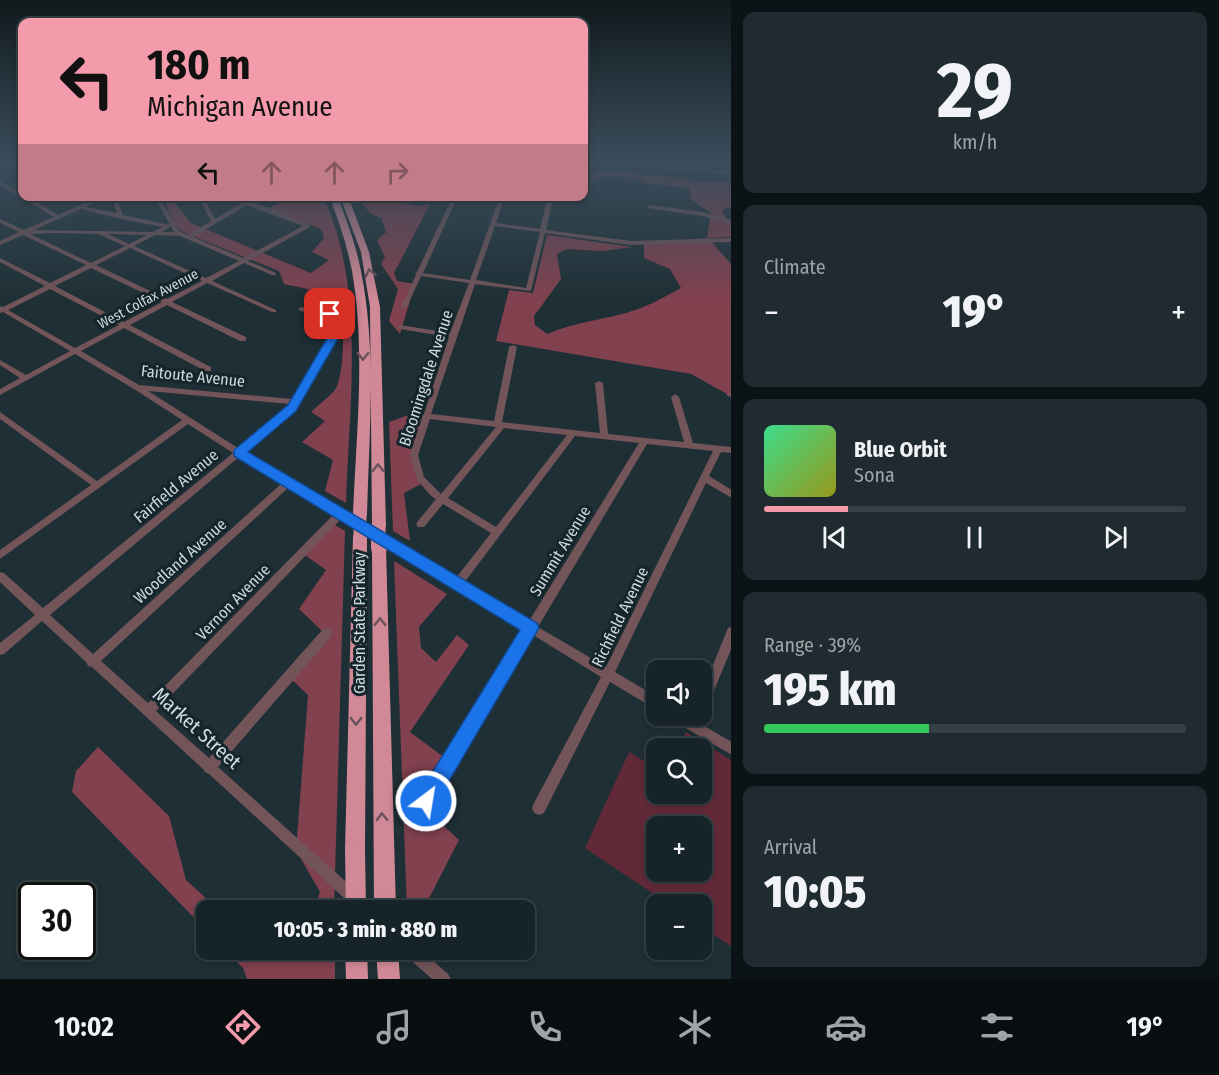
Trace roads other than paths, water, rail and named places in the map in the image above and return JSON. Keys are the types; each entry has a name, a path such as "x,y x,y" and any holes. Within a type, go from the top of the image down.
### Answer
{"highway":[{"name":"Garden State Parkway","path":"338,209 352,248 361,303 356,900"},
{"name":"Garden State Parkway","path":"349,209 365,252 375,307 384,900"},
{"path":"356,960 357,979"},
{"path":"388,960 389,979"}],"street":[{"path":"43,209 58,218"},
{"path":"0,243 77,209"},
{"path":"87,209 169,226 180,234 274,274"},
{"path":"118,209 121,217"},
{"path":"161,209 169,226"},
{"path":"207,209 214,222"},
{"path":"188,237 237,209"},
{"name":"West Colfax Avenue","path":"0,392 308,226 262,209"},
{"path":"404,307 450,209"},
{"name":"Bloomingdale Avenue","path":"497,532 441,500 424,483 414,460 416,443 425,416 498,209"},
{"path":"418,274 529,290 549,209"},
{"path":"664,209 706,214 731,222"},
{"path":"0,221 243,339"},
{"path":"493,224 631,243 731,240"},
{"path":"1,310 169,226"},
{"path":"99,232 274,311"},
{"path":"24,233 180,234"},
{"path":"0,260 208,369"},
{"name":"Fairfield Avenue","path":"0,650 286,414 296,402 335,330 332,315 301,309"},
{"name":"Faitoute Avenue","path":"1,310 137,387 296,402"},
{"path":"400,327 453,336"},
{"path":"421,524 499,424 513,347"},
{"path":"0,362 26,378"},
{"path":"599,383 604,436"},
{"path":"137,387 288,483 646,697"},
{"path":"675,397 689,445"},
{"path":"0,415 97,485"},
{"path":"425,416 731,450"},
{"path":"0,555 188,420"},
{"path":"457,585 573,433"},
{"name":"Summit Avenue","path":"426,801 645,441"},
{"name":"Richfield Avenue","path":"539,808 609,675 718,448"},
{"path":"704,477 731,494"},
{"name":"Woodland Avenue","path":"92,662 288,483"},
{"name":"Vernon Avenue","path":"148,711 340,514"},
{"name":"Market Street","path":"0,576 356,900"},
{"path":"209,768 327,633"},
{"path":"712,681 731,634"},
{"path":"702,726 731,748"},
{"path":"421,960 443,979"}]}
